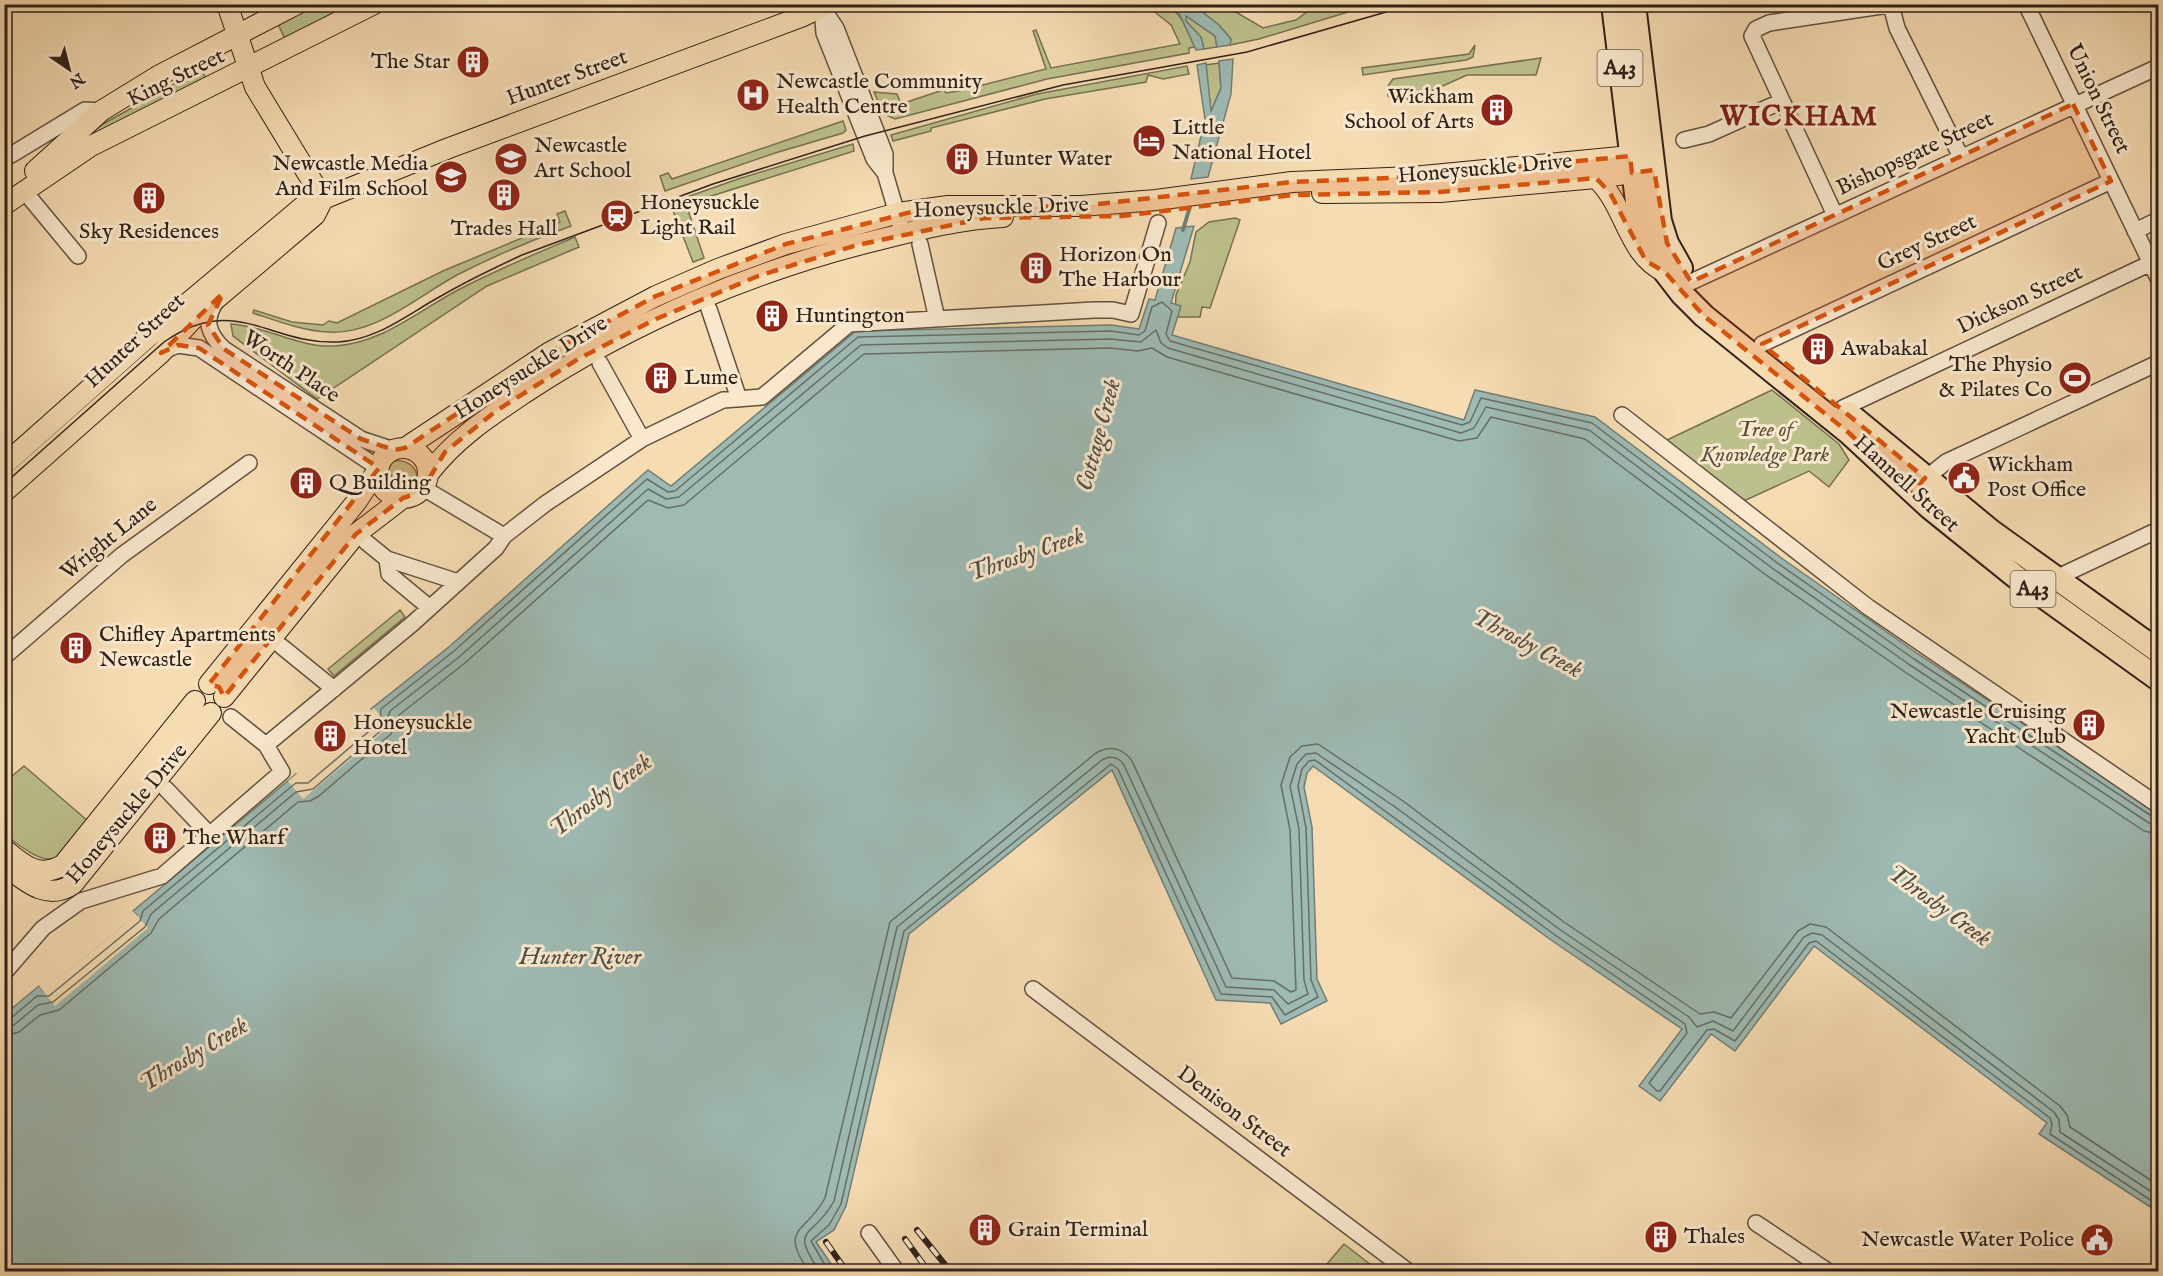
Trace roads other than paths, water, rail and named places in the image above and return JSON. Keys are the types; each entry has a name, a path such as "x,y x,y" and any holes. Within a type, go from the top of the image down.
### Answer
{"highway":[{"name":"A43","path":"1613,4 1642,163"},
{"name":"A43","path":"1634,4 1642,163"},
{"name":"Hannell Street","path":"1642,163 1642,223 1665,272 1704,316 1918,486 2056,578 2158,651"},
{"name":"Hannell Street","path":"1642,163 1664,232 1678,263 1691,282 1709,301 1843,408 1918,486 2016,577 2158,679"}],"main road":[{"path":"227,4 255,87 323,199"},
{"name":"King Street","path":"4,196 101,111 158,76 297,4"},
{"name":"King Street","path":"4,205 91,146 249,69 374,4"},
{"name":"Hunter Street","path":"4,465 290,215 308,203 823,6"},
{"name":"Honeysuckle Drive","path":"399,449 550,352 656,296 786,244 898,213 948,206 1050,208 1293,195 1440,192 1596,178 1642,163"},
{"name":"Honeysuckle Drive","path":"1206,200 1292,182 1642,163"},
{"path":"1596,178 1610,193 1646,261 1665,272"},
{"name":"Hunter Street","path":"4,492 160,353 196,316 315,215 323,199"},
{"name":"Honeysuckle Drive","path":"427,481 453,444 496,411 620,336 758,276 847,248 985,218 1101,217 1177,203"},
{"path":"399,449 422,459 427,481 356,534 224,697 220,707 203,707 198,689 208,684 357,501 377,469 384,455 399,449"},
{"path":"377,469 384,487 404,498"},
{"path":"208,684 219,687 224,697"},
{"name":"Honeysuckle Drive","path":"4,849 30,868 38,871 47,872 63,865 203,707"},
{"name":"Honeysuckle Drive","path":"4,865 39,890 58,891 73,884 203,707"}],"street":[{"name":"Union Street","path":"2026,4 2158,278"},
{"path":"1835,215 1752,36 1756,29 1769,23 1893,5 1897,28 1961,157"},
{"path":"823,6 836,28 885,154 885,173 903,234"},
{"name":"Bishopsgate Street","path":"1691,282 2073,104 2158,67"},
{"path":"1684,140 1709,134 1782,101"},
{"path":"4,153 11,154 85,110 101,111"},
{"name":"Grey Street","path":"1762,344 2111,182"},
{"path":"25,192 78,256"},
{"path":"2135,231 2158,220"},
{"path":"266,745 430,608 496,548 504,536 545,504 642,439 723,400 762,398 849,324 1094,310 1113,310 1131,314 1158,224"},
{"path":"920,244 937,319"},
{"name":"Dickson Street","path":"1843,408 2151,263"},
{"name":"Worth Place","path":"223,293 212,308 208,324 212,336 224,349 361,439 399,449"},
{"path":"709,309 739,399"},
{"name":"Worth Place","path":"160,353 178,345 199,348 377,469"},
{"path":"600,363 642,439"},
{"path":"1918,486 1946,462 2158,363"},
{"path":"1622,415 1868,607 2158,805"},
{"name":"Wright Lane","path":"4,657 77,592 168,520 249,463"},
{"path":"427,481 478,521 504,536"},
{"path":"2056,578 2158,530"},
{"path":"366,542 387,559 458,582"},
{"path":"387,559 389,574 430,608"},
{"path":"281,646 334,689"},
{"path":"4,973 43,928 81,901 162,876 282,772 266,745 231,717"},
{"path":"166,789 210,835"},
{"name":"Denison Street","path":"1033,989 1409,1272"},
{"path":"1756,1223 1829,1272"},
{"path":"869,1233 897,1272"}],"water":[{"path":"1167,5 1193,5 1219,25 1231,39 1230,45 1217,47 1215,36 1186,16 1186,21 1201,37 1204,49 1196,50 1180,15"},
{"path":"1233,59 1231,94 1208,177 1191,179 1205,119 1197,65 1206,63 1211,111 1221,88 1219,61"},
{"name":"Hunter River","path":"1194,226 1171,303 1181,306 1172,335 1464,420 1475,390 1595,417 1780,557 1918,654 2158,813 2158,1212 2039,1134 2047,1123 1814,946 1735,1051 1711,1034 1660,1101 1639,1086 1682,1029 1551,940 1313,766 1307,773 1304,787 1312,827 1317,979 1327,1001 1281,1024 1270,1003 1216,1000 1112,770 909,934 846,1206 834,1230 816,1242 836,1271 5,1271 4,1015 39,986 44,992 137,915 133,911 296,774 303,779 376,716 371,709 450,646 648,470 671,486 856,331 1111,325 1139,329 1149,299 1155,300 1176,228"}],"waterway":[{"path":"1183,230 1191,203"}],"tram line":[{"path":"4,484 164,342 189,328 211,321 232,321 252,324 314,341 352,340 392,325 461,285 522,255 713,184 865,136 1063,85 1247,52 1414,4"}],"railway":[{"path":"917,1230 951,1272"},
{"path":"905,1239 929,1272"},
{"path":"826,1242 847,1272"}],"place":[{"name":"The Star","path":"473,62"},
{"name":"Newcastle Community Health Centre","path":"753,95"},
{"name":"Wickham School of Arts","path":"1497,110"},
{"name":"Little National Hotel","path":"1149,141"},
{"name":"Newcastle Art School","path":"511,159"},
{"name":"Hunter Water","path":"962,159"},
{"name":"Newcastle Media And Film School","path":"451,177"},
{"name":"Trades Hall","path":"504,195"},
{"name":"Sky Residences","path":"149,198"},
{"name":"Honeysuckle Light Rail","path":"617,216"},
{"name":"Horizon On The Harbour","path":"1036,268"},
{"name":"Huntington","path":"772,316"},
{"name":"Awabakal","path":"1818,349"},
{"name":"Lume","path":"661,378"},
{"name":"The Physio & Pilates Co","path":"2075,378"},
{"name":"Wickham Post Office","path":"1964,478"},
{"name":"Q Building","path":"306,483"},
{"name":"Chifley Apartments Newcastle","path":"76,648"},
{"name":"Newcastle Cruising Yacht Club","path":"2089,725"},
{"name":"Honeysuckle Hotel","path":"330,736"},
{"name":"The Wharf","path":"160,838"},
{"name":"Grain Terminal","path":"985,1230"},
{"name":"Thales","path":"1661,1237"},
{"name":"Newcastle Water Police","path":"2097,1240"}],"district":[{"name":"WICKHAM","path":"1799,117"}],"park label":[{"name":"Tree of Knowledge Park","path":"1765,443"}],"water label":[{"name":"Cottage Creek","path":"1099,435"},
{"name":"Throsby Creek","path":"1026,555"},
{"name":"Throsby Creek","path":"1527,644"},
{"name":"Throsby Creek","path":"601,796"},
{"name":"Throsby Creek","path":"1939,906"},
{"name":"Throsby Creek","path":"194,1055"}]}
